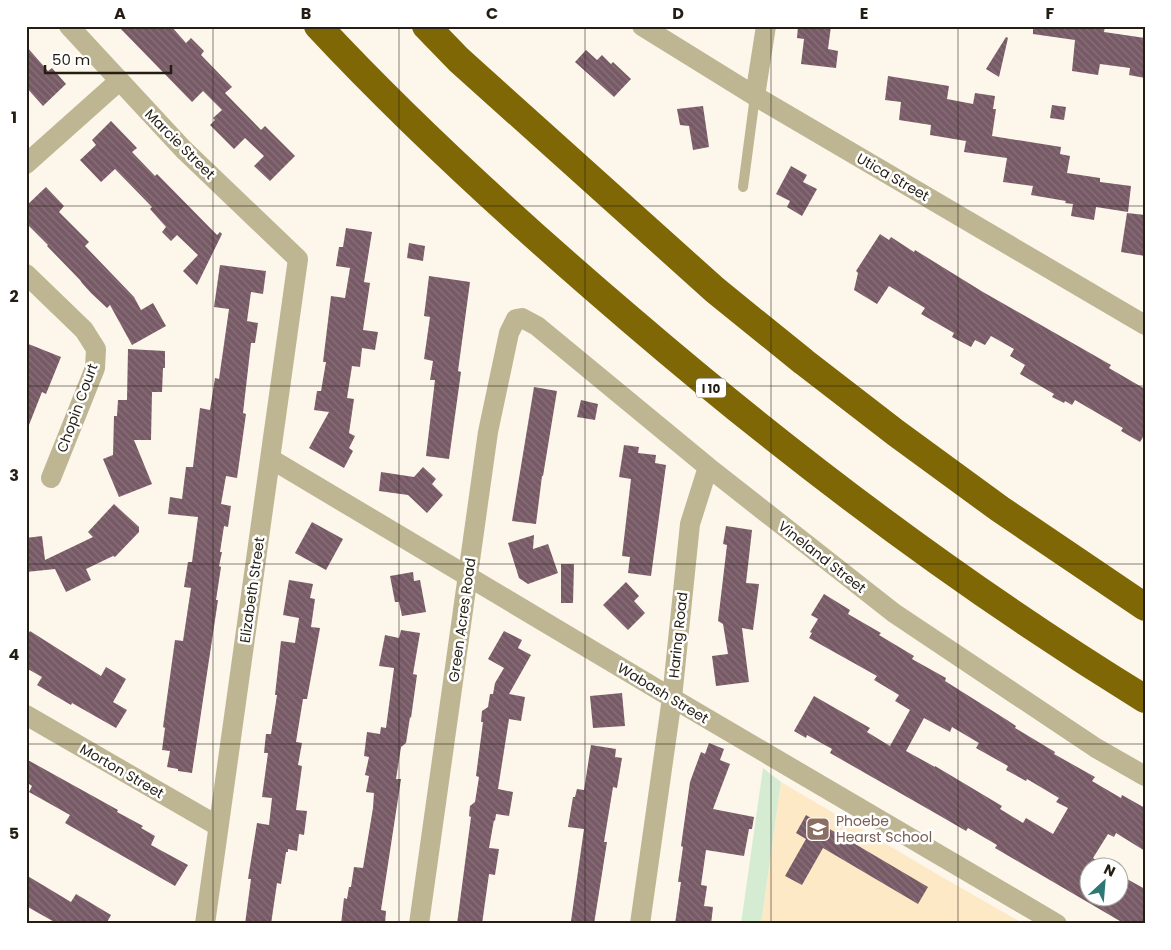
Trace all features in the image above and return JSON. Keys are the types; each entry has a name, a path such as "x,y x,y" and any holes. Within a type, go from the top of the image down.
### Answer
{"highway":[{"name":"I 10","path":"318,26 372,84 530,234 686,367 850,498 924,552 1005,608 1145,699"},
{"path":"426,26 459,60 715,290 789,350 896,433 1000,509 1145,608"}],"street":[{"name":"Marcie Street","path":"69,26 183,149 296,257"},
{"name":"Utica Street","path":"642,26 755,96 1145,325"},
{"path":"755,96 766,26"},
{"path":"26,164 119,81"},
{"name":"Elizabeth Street","path":"204,924 271,459 298,259 296,257"},
{"name":"Chopin Court","path":"26,274 84,330 96,349 95,368 51,478"},
{"name":"Vineland Street","path":"516,319 522,318 537,326 708,467 894,613 1096,748 1145,776"},
{"name":"Green Acres Road","path":"419,924 488,432 509,333 516,319"},
{"name":"Wabash Street","path":"271,459 468,578 1057,924"},
{"name":"Haring Road","path":"640,924 672,698 690,524 708,467"},
{"name":"Morton Street","path":"26,716 218,826"}],"lane":[{"path":"743,186 755,96"}],"shaded area":[{"name":"Phoebe Hearst School","path":"781,782 942,877 1024,924 761,924"}],"green space":[{"path":"763,768 781,782 761,924 741,924"}],"building":[{"path":"118,26 171,26 186,43 191,38 204,51 201,55 232,87 225,93 261,130 265,126 295,156 270,181 254,166 264,156 245,138 234,149 210,125 215,120 213,118 222,110 203,91 192,102"},
{"path":"798,26 831,26 828,49 838,51 836,68 801,64 804,39 797,38"},
{"path":"1033,26 1105,26 1104,32 1145,38 1145,78 1129,75 1130,68 1100,64 1098,75 1072,71 1075,40 1033,34"},
{"path":"1006,37 1008,38 999,77 986,69"},
{"path":"26,46 48,71 52,68 66,84 43,106 26,87"},
{"path":"586,50 597,60 602,55 611,64 613,62 631,79 614,97 575,62"},
{"path":"888,76 949,86 947,99 973,104 975,93 995,96 993,109 996,109 992,136 1061,147 1060,154 1070,156 1067,173 1100,178 1100,182 1131,186 1128,212 1096,207 1094,220 1071,216 1073,204 1031,195 1033,186 1003,182 1007,158 964,152 966,141 930,135 931,125 899,120 901,102 885,100"},
{"path":"1052,105 1066,107 1064,120 1050,118"},
{"path":"703,106 709,147 693,150 689,126 680,125 677,109"},
{"path":"111,121 137,148 132,152 155,176 157,174 217,235 220,232 222,234 197,285 183,271 198,255 177,235 171,241 162,232 166,227 150,209 152,207 115,169 101,182 80,160 96,145 92,140"},
{"path":"791,166 807,175 803,182 817,189 802,216 787,207 790,201 776,194"},
{"path":"46,187 64,206 59,212 89,242 85,246 134,297 141,310 153,303 166,326 132,345 110,305 107,308 91,293 26,223 26,206"},
{"path":"1127,213 1145,215 1145,256 1121,252"},
{"path":"346,228 372,232 364,282 370,283 363,330 378,332 375,350 362,348 360,367 352,366 347,398 354,399 349,433 355,436 349,448 353,451 344,468 309,448 329,412 314,410 317,391 321,391 326,362 323,362 331,296 345,298 350,268 336,266 339,247 343,247"},
{"path":"880,234 889,240 891,237 914,252 915,250 983,292 1111,365 1109,368 1145,389 1145,434 1140,442 1121,431 1123,428 1075,400 1072,405 1052,397 1054,394 1020,374 1025,365 1010,356 1014,349 991,336 985,345 975,340 971,347 952,337 954,333 921,314 925,308 889,286 877,304 854,290 858,273 856,271"},
{"path":"409,243 425,246 423,261 407,258"},
{"path":"220,265 266,271 263,294 251,292 247,321 258,323 255,343 251,343 243,413 246,414 237,478 226,476 221,504 231,506 228,527 224,526 220,552 222,552 219,566 221,567 216,600 218,600 192,773 167,767 170,751 162,750 165,728 163,727 175,640 183,641 191,588 184,587 188,562 192,562 198,517 168,514 170,497 182,499 186,467 193,467 200,408 210,410 215,378 219,379 229,309 214,307"},
{"path":"429,276 470,282 458,371 461,372 449,459 426,456 435,380 430,380 433,361 424,359 430,317 424,316"},
{"path":"26,343 61,357 46,394 42,392 27,430"},
{"path":"128,349 165,351 165,368 163,368 162,392 152,392 151,440 134,440 152,484 119,497 103,459 113,455 114,416 117,416 118,400 127,400"},
{"path":"534,387 557,391 542,476 536,524 512,521"},
{"path":"581,400 598,404 595,420 577,417"},
{"path":"624,445 639,447 638,453 656,455 655,463 666,465 651,576 628,573 630,557 622,556 631,479 619,477"},
{"path":"423,467 436,479 432,484 443,495 427,513 408,495 379,491 381,472 414,477"},
{"path":"114,504 139,527 139,532 115,557 113,556 86,569 91,580 66,592 55,569 26,572 26,538 42,536 45,560 93,537 88,532"},
{"path":"312,522 343,539 326,570 295,553"},
{"path":"726,526 752,530 746,583 759,584 753,630 742,628 749,682 716,686 712,656 728,654 723,624 718,621 727,545 723,544"},
{"path":"534,535 533,549 548,544 558,573 528,584 519,578 508,543"},
{"path":"561,564 574,564 573,603 561,603"},
{"path":"413,572 414,581 420,580 426,612 402,616 399,602 395,602 390,576"},
{"path":"289,580 313,584 310,598 315,599 311,627 320,628 307,699 303,699 296,742 302,743 298,765 302,766 296,810 307,811 304,835 299,834 297,851 288,849 288,852 286,852 281,884 277,883 271,924 245,924 251,879 248,879 257,823 269,825 272,798 262,797 268,753 264,753 266,734 271,734 277,695 275,695 281,641 295,643 299,618 283,615"},
{"path":"626,582 639,596 634,601 645,613 628,630 603,605"},
{"path":"824,594 850,610 848,614 881,633 879,635 914,656 912,659 946,678 945,681 1016,726 1015,728 1055,752 1054,754 1095,777 1092,781 1121,798 1122,795 1145,808 1145,851 1116,833 1114,837 1108,834 1093,858 1078,858 1078,897 995,848 997,845 968,828 966,831 830,753 832,749 807,735 806,738 794,731 814,696 870,728 867,732 890,746 910,710 895,701 899,695 874,680 877,676 809,638 812,633 810,632 818,619 811,615","holes":["924,718 950,732 952,727 979,743 976,748 1008,766 1006,770 1026,781 1027,779 1059,798 1056,802 1068,808 1053,834 1026,818 1023,823 1000,809 1002,806 906,751"]},
{"path":"401,630 420,633 413,674 417,675 411,718 406,743 401,747 396,779 401,779 381,910 386,911 385,924 341,924 344,898 347,899 349,887 351,887 354,867 363,868 373,808 374,793 366,792 369,776 365,775 369,757 364,756 367,732 380,734 381,727 386,728 394,668 379,666 385,635 399,638"},
{"path":"30,631 101,676 106,667 126,679 113,702 127,710 116,728 37,685 42,677 26,668 26,638"},
{"path":"504,631 522,640 518,648 531,655 509,694 525,697 521,721 509,719 498,789 513,792 509,816 496,814 494,820 489,848 499,849 495,875 489,874 482,924 457,924 471,817 469,816 470,806 475,802 479,777 476,776 483,722 481,722 482,711 488,707 490,694 493,694 495,683 504,668 488,659"},
{"path":"622,693 625,726 593,728 590,696"},
{"path":"709,743 724,749 720,760 730,764 713,809 754,817 752,829 749,829 744,856 706,850 701,885 707,886 704,906 713,907 711,924 675,924 681,882 678,882 683,847 681,846 690,782 701,752 705,754"},
{"path":"591,745 616,749 615,757 622,758 617,788 613,787 604,842 607,842 594,924 587,924 571,921 584,829 568,827 573,797 575,797 577,789 584,790"},
{"path":"26,759 118,810 117,812 143,826 141,828 155,836 151,845 188,865 175,886 65,823 70,815 29,792 32,786 26,782"},
{"path":"806,815 928,887 918,904 823,848 802,885 785,876 806,839 796,833"},
{"path":"26,875 71,902 76,894 111,915 106,924 58,924 26,906"},
{"path":"1128,880 1145,889 1145,924 1125,924 1098,908 1128,908"}],"place":[{"name":"Phoebe Hearst School","path":"818,829"}]}
